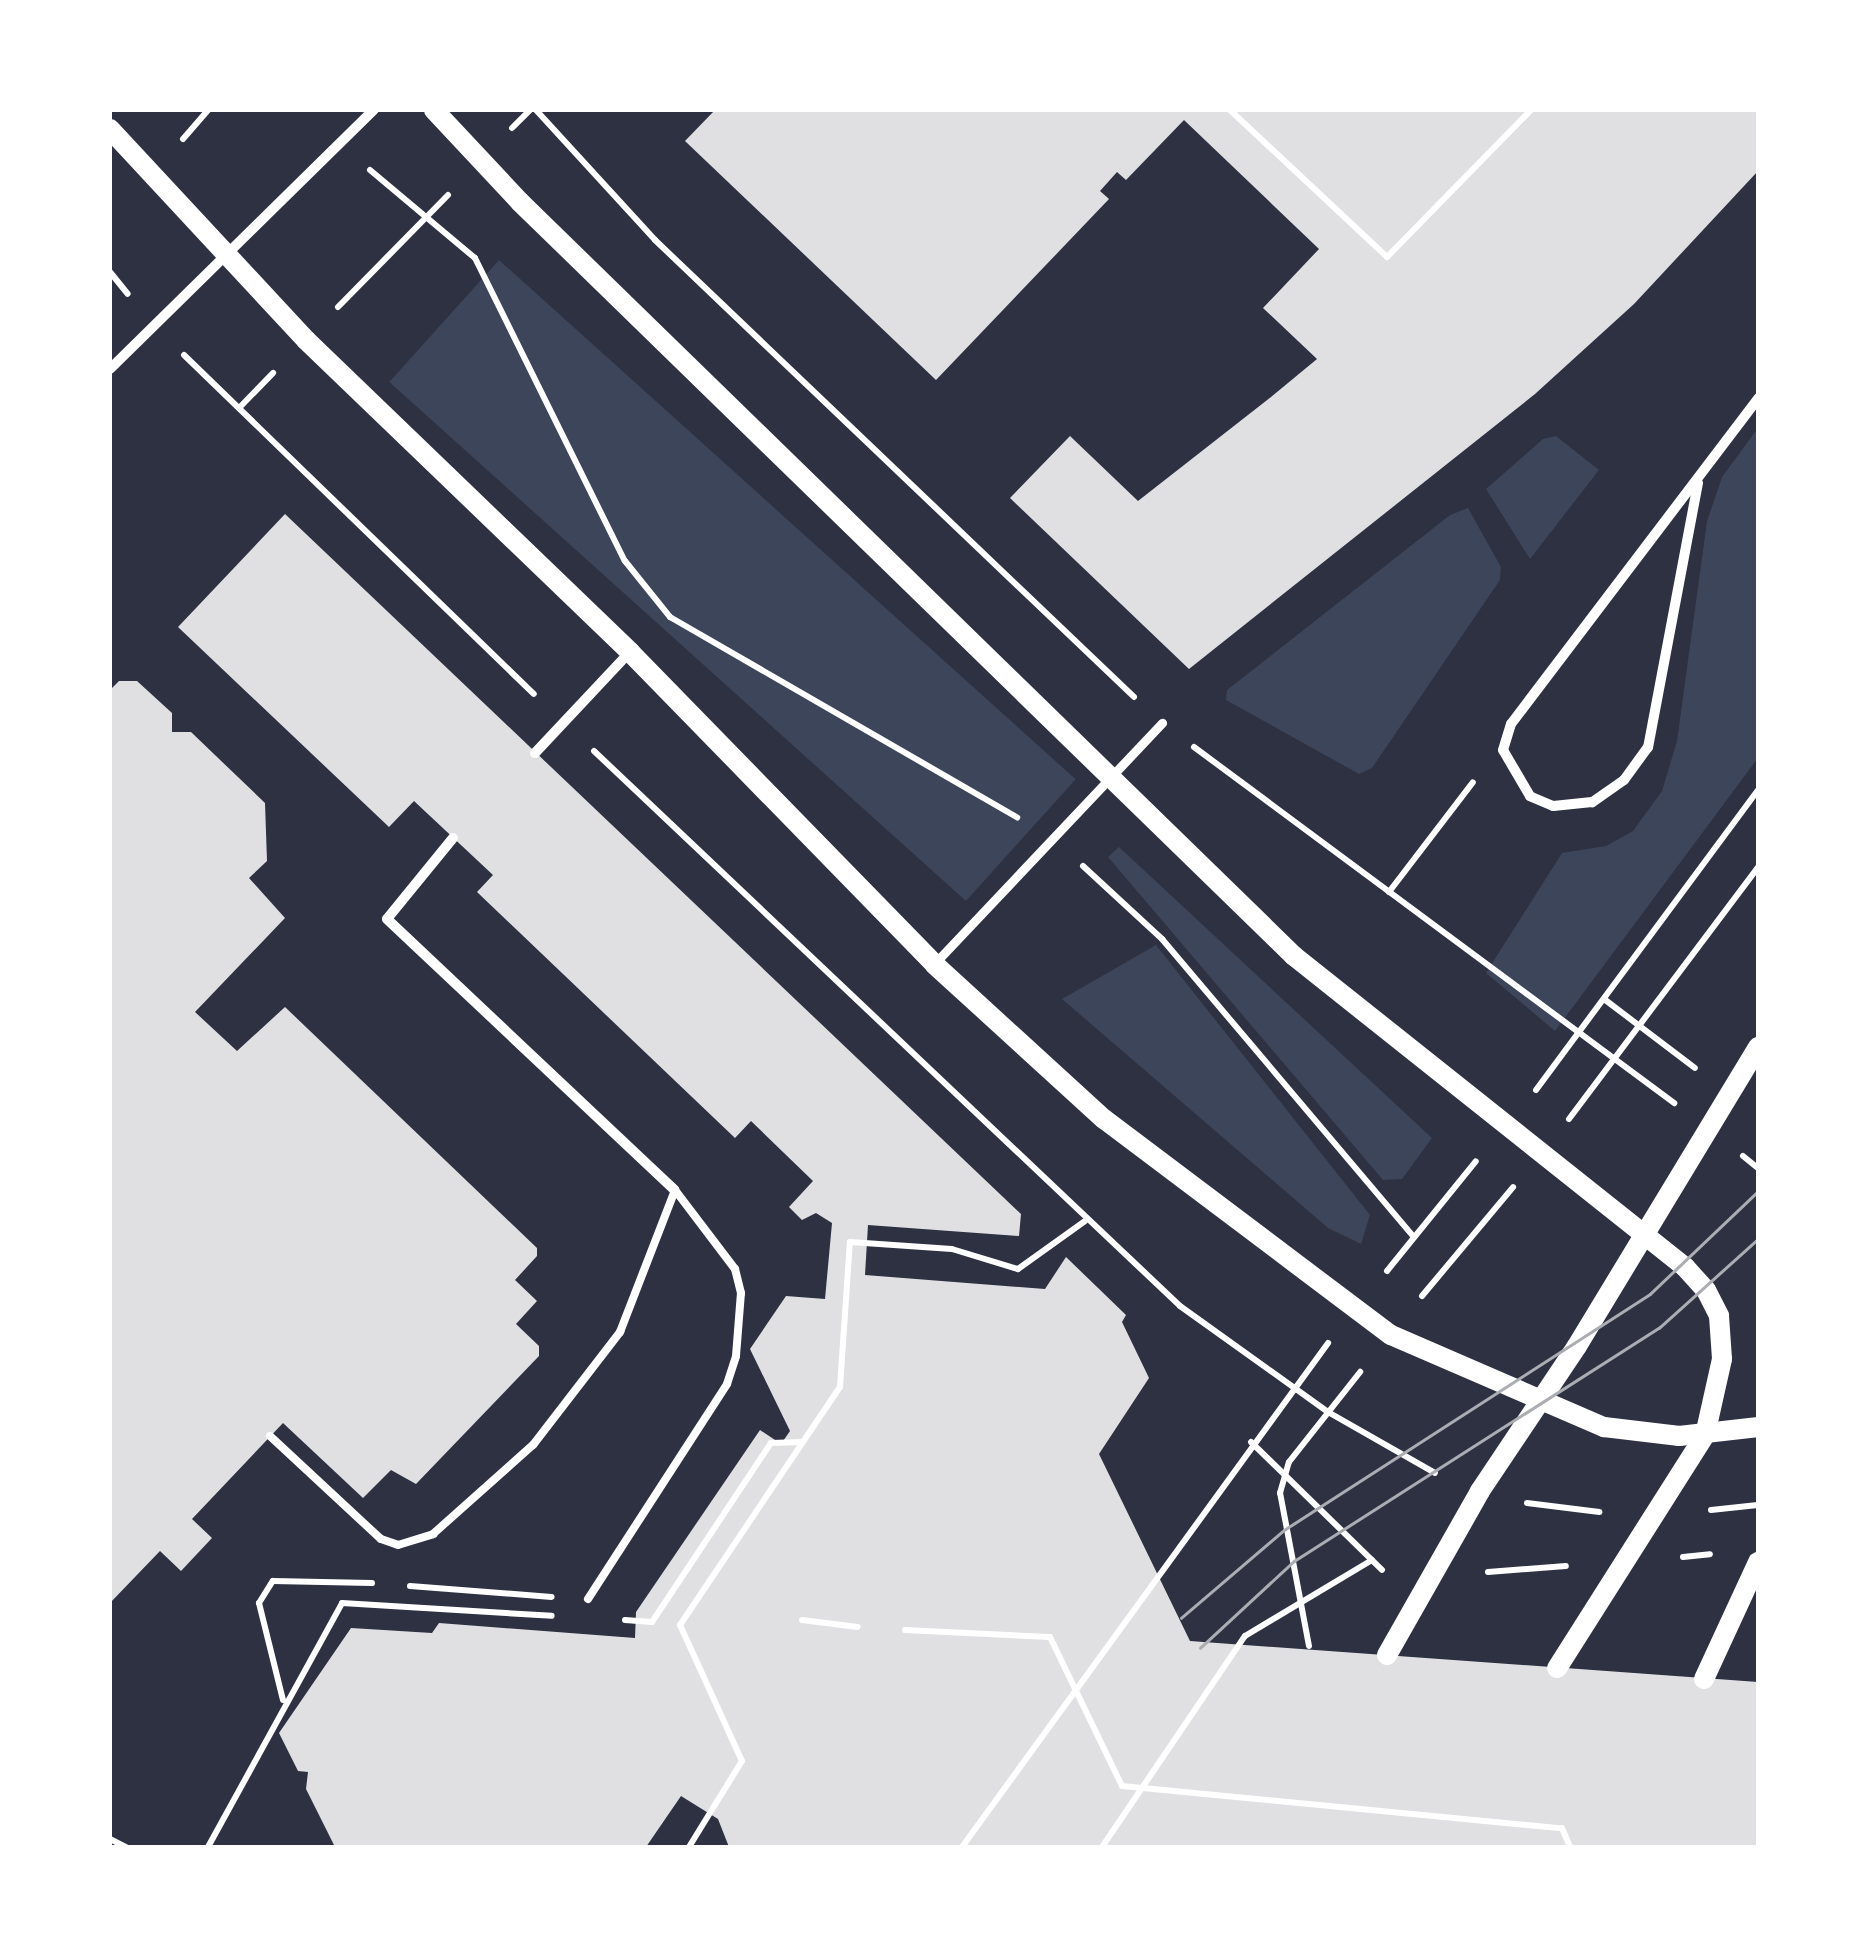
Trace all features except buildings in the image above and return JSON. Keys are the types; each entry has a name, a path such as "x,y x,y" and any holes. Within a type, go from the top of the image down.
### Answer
{"main road":[{"path":"434,110 480,161 1294,956 1686,1267 1719,1316 1722,1359 1705,1435 1557,1668"},
{"path":"110,129 222,255 306,340 630,652 934,964 1104,1119 1391,1335 1604,1427 1705,1435 1758,1427"},
{"path":"1387,1655 1480,1491 1541,1403 1758,1047"},
{"path":"1704,1679 1758,1562"}],"street":[{"path":"110,369 374,110"},
{"path":"1698,483 1658,720 1642,757 1608,793 1562,806 1530,796 1503,750 1512,724 1553,661 1698,483 1758,398"},
{"path":"535,753 630,652"},
{"path":"934,964 1162,723"},
{"path":"453,838 387,919 675,1190"}],"lane":[{"path":"270,1436 381,1539 398,1546 433,1534 533,1445 620,1332 675,1190"},
{"path":"588,1600 727,1384 736,1356 741,1293 735,1269 675,1190"}],"path":[{"path":"239,408 533,110 655,240 1162,723 1614,1058"},
{"path":"1230,110 1386,257 1530,110"},
{"path":"426,219 475,258 625,561 670,618 1054,838 1162,939 1414,1237"},
{"path":"110,272 154,325 239,408 1085,1221 1180,1306 1328,1412"},
{"path":"1389,892 1503,750"},
{"path":"962,1847 1291,1386 1579,1032 1758,790"},
{"path":"1309,1646 1280,1494 1288,1462 1542,1151 1758,867"},
{"path":"1604,999 1729,1095"},
{"path":"689,1847 742,1761 680,1625 840,1387 850,1242 952,1249 1018,1269 1048,1253 1085,1221"},
{"path":"614,1619 652,1622 771,1443 803,1442"},
{"path":"1102,1847 1244,1636 1372,1560"},
{"path":"283,1701 259,1603 277,1576 588,1600"},
{"path":"208,1847 283,1701 342,1603 555,1616"},
{"path":"802,1620 858,1627"},
{"path":"905,1630 1050,1637 1122,1786 1562,1828 1570,1847"},
{"path":"110,1839 126,1847"}],"shaded area":[{"path":"499,260 1076,779 966,901 389,382"},
{"path":"1758,428 1758,758 1555,1031 1486,973 1562,853 1606,846 1633,831 1662,791 1677,741 1707,521 1722,477"},
{"path":"1556,436 1599,470 1530,559 1486,489 1543,439"},
{"path":"1468,508 1501,567 1500,580 1372,768 1359,774 1226,700 1227,690 1450,515"},
{"path":"1119,847 1432,1138 1402,1179 1383,1180 1108,857"},
{"path":"1156,945 1370,1215 1361,1244 1328,1228 1062,999"}],"tram line":[{"path":"1181,1618 1284,1530 1650,1294 1758,1191"},
{"path":"1200,1648 1294,1561 1659,1328 1758,1239"}]}
